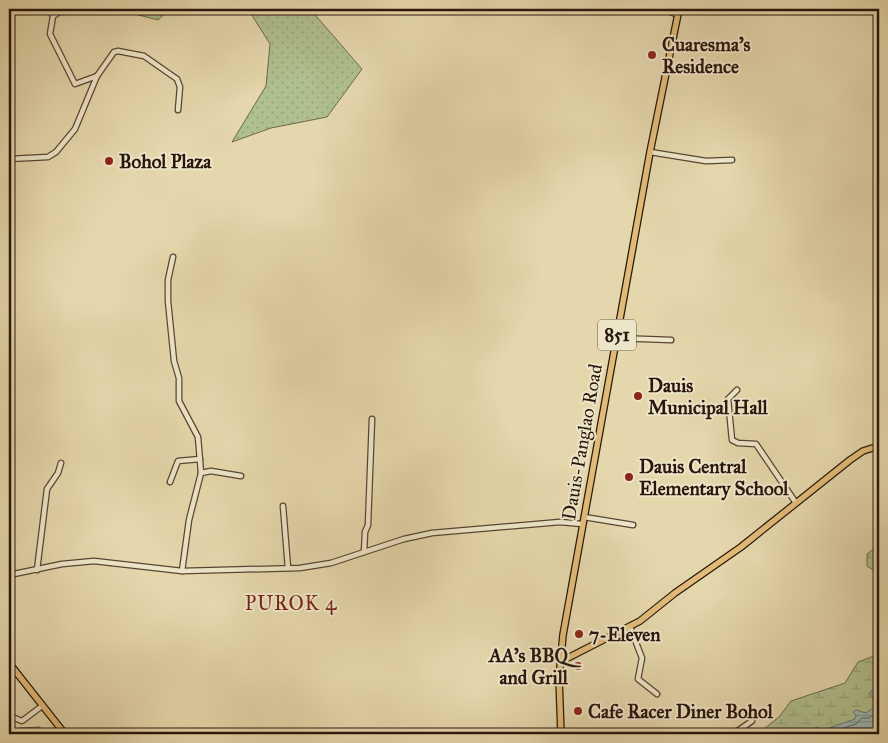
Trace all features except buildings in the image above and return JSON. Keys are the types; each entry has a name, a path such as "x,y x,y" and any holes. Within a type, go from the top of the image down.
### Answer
{"main road":[{"name":"Dauis-Panglao Road","path":"561,734 560,662 582,524 650,152 678,12"},
{"path":"560,662 630,627 741,547 850,460 879,446"},
{"path":"9,663 65,734"}],"street":[{"path":"50,9 53,16 50,34 75,84 97,76"},
{"path":"53,16 64,9"},
{"path":"663,9 678,12"},
{"path":"9,160 48,157 56,152 74,130 97,76 114,52 118,51 144,56 177,79 180,87 178,110"},
{"path":"650,152 706,161 732,160"},
{"path":"173,257 168,280 179,401 198,437 202,473 189,520 182,571"},
{"path":"616,338 671,340"},
{"path":"736,390 728,399 732,440 738,443 756,444 796,503"},
{"path":"364,552 364,532 368,526 372,419"},
{"path":"170,482 178,461 200,459"},
{"path":"37,570 47,489 58,473 61,464"},
{"path":"202,473 211,471 241,476"},
{"path":"283,506 288,568"},
{"path":"584,517 633,525"},
{"path":"9,575 62,564 94,561 182,571 288,568 331,563 432,533 560,522 582,524"},
{"path":"630,627 642,658 638,679 657,694"},
{"path":"9,718 12,717 22,721 42,706"},
{"path":"734,734 752,721"}],"green space":[{"path":"115,9 170,9 158,20"},
{"path":"248,9 310,9 362,69 327,117 271,128 232,142 266,86 270,44"},
{"path":"879,545 879,574 867,566 867,554"},
{"path":"879,654 879,713 824,734 762,734 760,732 779,717 791,701 845,683 858,662"},
{"path":"40,727 43,734 19,734 19,728"}],"water":[{"path":"872,690 879,690 879,734 811,734 816,727 823,730 855,719 856,715 853,712 856,710 866,713 874,708 874,700 870,694"}],"place":[{"name":"Cuaresma's Residence","path":"652,55"},
{"name":"Bohol Plaza","path":"109,161"},
{"name":"Dauis Municipal Hall","path":"638,396"},
{"name":"Dauis Central Elementary School","path":"629,477"},
{"name":"7-Eleven","path":"579,634"},
{"name":"AA's BBQ and Grill","path":"578,666"},
{"name":"Cafe Racer Diner Bohol","path":"578,711"}],"district":[{"name":"PUROK 4","path":"291,603"}]}
